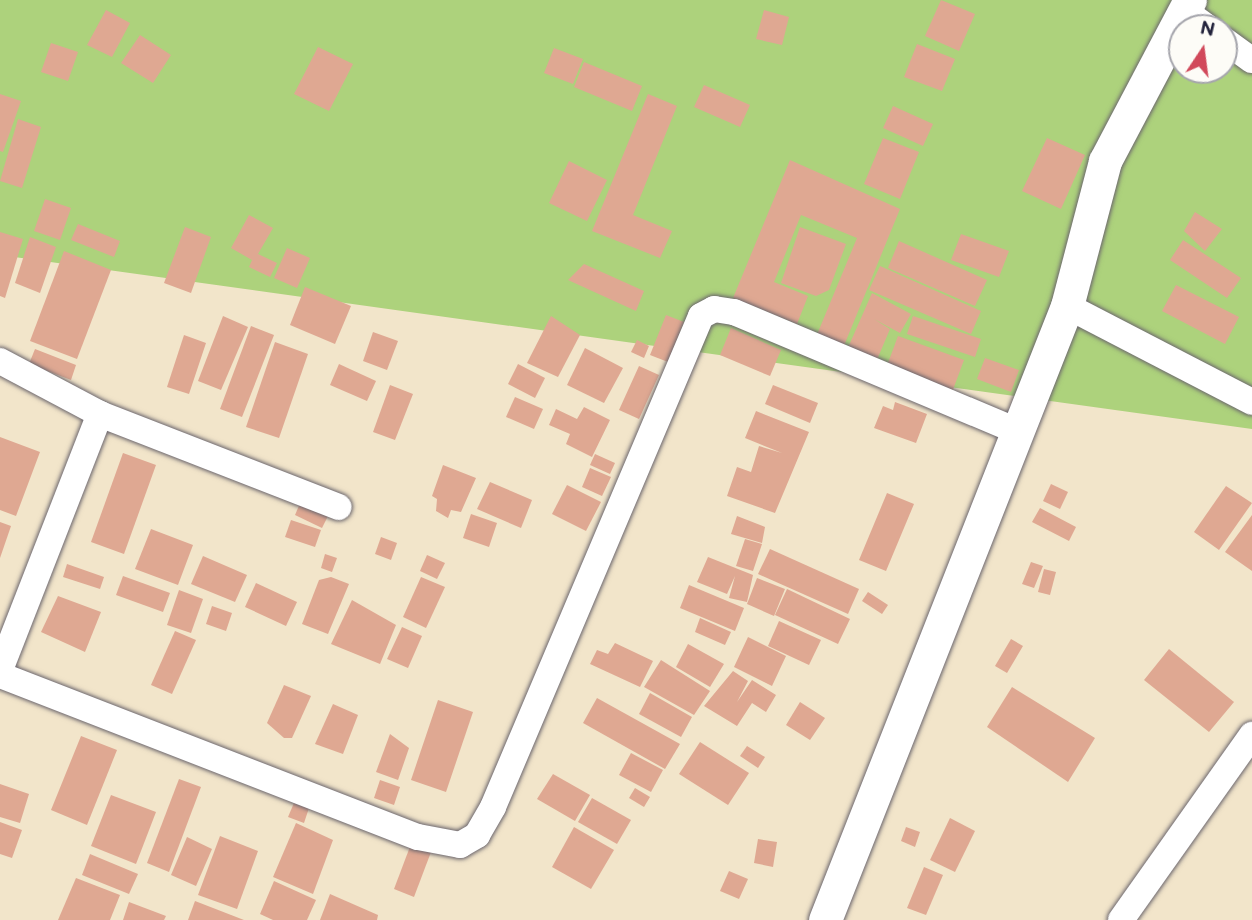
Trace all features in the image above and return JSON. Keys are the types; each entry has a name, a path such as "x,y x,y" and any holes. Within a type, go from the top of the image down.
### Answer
{"street":[{"path":"825,920 1067,306 1105,162 1194,13"},
{"path":"1067,306 1252,402"},
{"path":"0,675 418,837 460,845 477,835 493,807 701,316 714,309 734,312 1017,431"},
{"path":"0,361 100,414 339,507"},
{"path":"0,670 100,414"},
{"path":"1121,920 1252,735"}],"green space":[{"path":"0,0 1252,0 1252,429 0,255"}],"building":[{"path":"941,0 975,14 959,51 925,36"},
{"path":"106,10 130,23 112,57 87,45"},
{"path":"764,10 789,17 782,45 756,39"},
{"path":"140,35 171,55 153,83 121,63"},
{"path":"51,43 78,52 68,81 41,72"},
{"path":"917,44 955,59 942,91 904,77"},
{"path":"318,47 353,64 329,111 294,94"},
{"path":"554,48 583,59 573,84 544,73"},
{"path":"584,62 642,86 632,111 574,87"},
{"path":"704,85 750,105 740,127 694,107"},
{"path":"0,94 21,101 3,152 0,151"},
{"path":"648,94 677,106 633,215 672,231 660,258 592,231"},
{"path":"893,106 933,124 923,146 883,128"},
{"path":"18,119 41,127 22,188 0,181"},
{"path":"883,138 919,152 900,199 864,184"},
{"path":"1047,138 1085,155 1061,209 1022,191"},
{"path":"790,160 900,209 843,348 816,337 857,238 801,215 774,282 808,296 797,324 733,298"},
{"path":"569,161 607,180 587,221 549,203"},
{"path":"45,199 71,208 60,240 34,231"},
{"path":"1195,212 1222,229 1205,251 1184,231"},
{"path":"249,215 273,228 258,254 277,263 270,277 249,267 252,260 231,248"},
{"path":"78,224 120,241 114,257 71,240"},
{"path":"185,227 211,237 191,293 164,283"},
{"path":"800,227 846,244 829,290 816,296 781,283"},
{"path":"0,232 23,239 5,298 0,296"},
{"path":"961,234 1009,251 999,277 951,260"},
{"path":"30,237 56,247 40,293 15,283"},
{"path":"1183,240 1241,278 1227,298 1170,260"},
{"path":"899,241 987,280 975,306 888,268"},
{"path":"287,248 310,258 297,288 274,278"},
{"path":"64,251 111,270 77,359 30,341"},
{"path":"584,264 644,291 636,311 568,280"},
{"path":"880,266 981,311 971,334 869,290"},
{"path":"1176,285 1239,317 1225,344 1162,311"},
{"path":"305,287 351,306 335,344 290,325"},
{"path":"872,293 911,314 900,333 874,319 890,329 876,362 847,350"},
{"path":"666,315 684,322 668,362 650,355"},
{"path":"223,316 248,327 221,390 198,381"},
{"path":"551,316 580,335 558,377 527,363"},
{"path":"913,316 981,339 975,357 907,334"},
{"path":"251,326 274,335 242,417 220,409"},
{"path":"731,328 781,350 770,376 720,355"},
{"path":"373,332 398,341 387,370 363,361"},
{"path":"184,335 206,343 189,394 167,387"},
{"path":"898,336 964,360 951,395 885,371"},
{"path":"637,340 649,346 644,358 631,352"},
{"path":"275,342 308,354 279,438 246,427"},
{"path":"585,348 623,368 604,403 567,385"},
{"path":"35,349 76,365 71,380 29,364"},
{"path":"985,358 1019,370 1011,392 977,379"},
{"path":"339,364 376,381 367,401 330,385"},
{"path":"518,364 545,378 535,398 508,384"},
{"path":"639,366 659,375 639,419 619,410"},
{"path":"390,385 413,394 395,440 373,432"},
{"path":"773,385 818,403 810,423 765,404"},
{"path":"515,397 543,409 534,429 506,417"},
{"path":"895,402 927,414 916,443 874,428 883,406 893,410"},
{"path":"584,407 610,420 592,457 566,444 570,434 549,425 556,409 577,419"},
{"path":"756,411 809,432 775,513 727,496 737,467 751,472 759,446 782,453 745,438"},
{"path":"0,437 40,452 16,516 0,510"},
{"path":"123,453 156,465 124,554 91,542"},
{"path":"595,454 615,463 610,474 590,465"},
{"path":"443,465 476,478 461,512 451,510 448,518 436,511 437,499 432,496"},
{"path":"590,468 611,477 602,496 582,487"},
{"path":"490,482 532,500 521,528 477,509"},
{"path":"1051,484 1068,492 1060,509 1043,501"},
{"path":"567,485 601,502 586,531 552,514"},
{"path":"1226,486 1252,503 1219,550 1194,532"},
{"path":"887,493 914,504 886,571 859,560"},
{"path":"301,501 329,514 322,528 295,515"},
{"path":"1040,508 1076,527 1069,541 1032,522"},
{"path":"471,514 497,523 489,547 463,538"},
{"path":"1252,515 1252,571 1225,552"},
{"path":"737,516 765,527 762,543 731,534"},
{"path":"291,520 321,530 315,547 285,537"},
{"path":"0,522 11,526 0,558"},
{"path":"151,529 193,545 178,585 135,569"},
{"path":"381,537 397,543 391,560 375,554"},
{"path":"745,539 762,544 753,571 736,566"},
{"path":"770,549 859,589 848,614 758,574"},
{"path":"325,554 337,558 332,572 321,568"},
{"path":"427,555 445,563 437,579 420,571"},
{"path":"203,556 247,575 235,602 191,584"},
{"path":"708,557 753,575 747,602 729,598 735,576 727,594 697,582"},
{"path":"1031,562 1043,566 1034,588 1022,584"},
{"path":"67,564 104,577 100,589 63,577"},
{"path":"1044,569 1056,572 1050,595 1038,592"},
{"path":"123,576 170,593 163,612 116,595"},
{"path":"331,577 349,584 328,634 302,624 319,580"},
{"path":"421,577 445,587 426,628 403,617"},
{"path":"757,578 785,589 774,616 747,604"},
{"path":"256,583 297,602 286,626 245,607"},
{"path":"689,585 744,608 735,631 680,608"},
{"path":"787,589 850,619 838,644 775,615"},
{"path":"179,590 203,599 191,633 167,625"},
{"path":"868,592 888,605 882,614 862,601"},
{"path":"58,596 101,612 85,652 41,632"},
{"path":"352,600 396,625 380,664 331,644"},
{"path":"212,606 232,613 226,631 206,624"},
{"path":"700,618 731,632 725,645 695,632"},
{"path":"779,621 821,640 809,665 768,646"},
{"path":"402,627 422,636 408,668 387,659"},
{"path":"175,631 196,640 172,694 151,685"},
{"path":"748,637 786,656 772,686 734,667"},
{"path":"1011,639 1023,646 1007,673 995,666"},
{"path":"615,643 653,661 640,687 590,664 597,650 608,654"},
{"path":"688,644 724,664 710,687 676,667"},
{"path":"1169,649 1234,702 1209,732 1144,680"},
{"path":"661,660 710,691 694,715 644,687"},
{"path":"733,671 748,681 737,702 752,680 776,695 766,712 752,703 737,726 704,706"},
{"path":"284,685 311,696 292,738 284,738 267,723"},
{"path":"1012,687 1095,738 1068,782 987,727"},
{"path":"650,693 692,717 681,737 639,714"},
{"path":"597,698 680,744 665,769 583,723"},
{"path":"438,700 473,712 446,792 411,780"},
{"path":"800,702 825,718 810,740 786,725"},
{"path":"333,704 358,715 343,754 315,744"},
{"path":"390,734 409,748 398,780 376,772"},
{"path":"81,736 117,750 87,825 51,810"},
{"path":"700,742 749,773 728,805 679,774"},
{"path":"747,746 765,757 758,768 740,756"},
{"path":"631,753 663,770 651,792 619,775"},
{"path":"553,774 590,795 575,821 537,799"},
{"path":"179,779 201,787 169,872 147,863"},
{"path":"380,780 400,787 394,805 374,798"},
{"path":"0,784 29,794 20,823 0,817"},
{"path":"635,788 650,797 644,807 629,798"},
{"path":"111,795 156,812 136,864 91,846"},
{"path":"592,798 631,820 617,844 578,822"},
{"path":"294,803 309,808 304,823 288,817"},
{"path":"950,818 975,831 955,872 930,860"},
{"path":"0,822 22,830 12,858 0,854"},
{"path":"296,823 333,840 313,894 273,877"},
{"path":"574,827 614,850 591,889 552,867"},
{"path":"906,827 920,832 915,847 901,841"},
{"path":"220,836 258,851 237,909 198,895"},
{"path":"187,837 212,849 196,886 171,875"},
{"path":"758,839 777,842 773,867 754,863"},
{"path":"411,844 431,852 414,897 394,889"},
{"path":"90,854 138,874 129,894 82,875"},
{"path":"924,867 943,875 926,915 907,908"},
{"path":"729,871 748,879 739,899 720,891"},
{"path":"76,878 120,895 110,920 58,920"},
{"path":"274,881 316,900 307,920 273,920 260,914"},
{"path":"330,894 378,915 377,920 320,920"},
{"path":"195,901 244,920 188,920"},
{"path":"129,902 166,916 164,920 123,920"}]}
